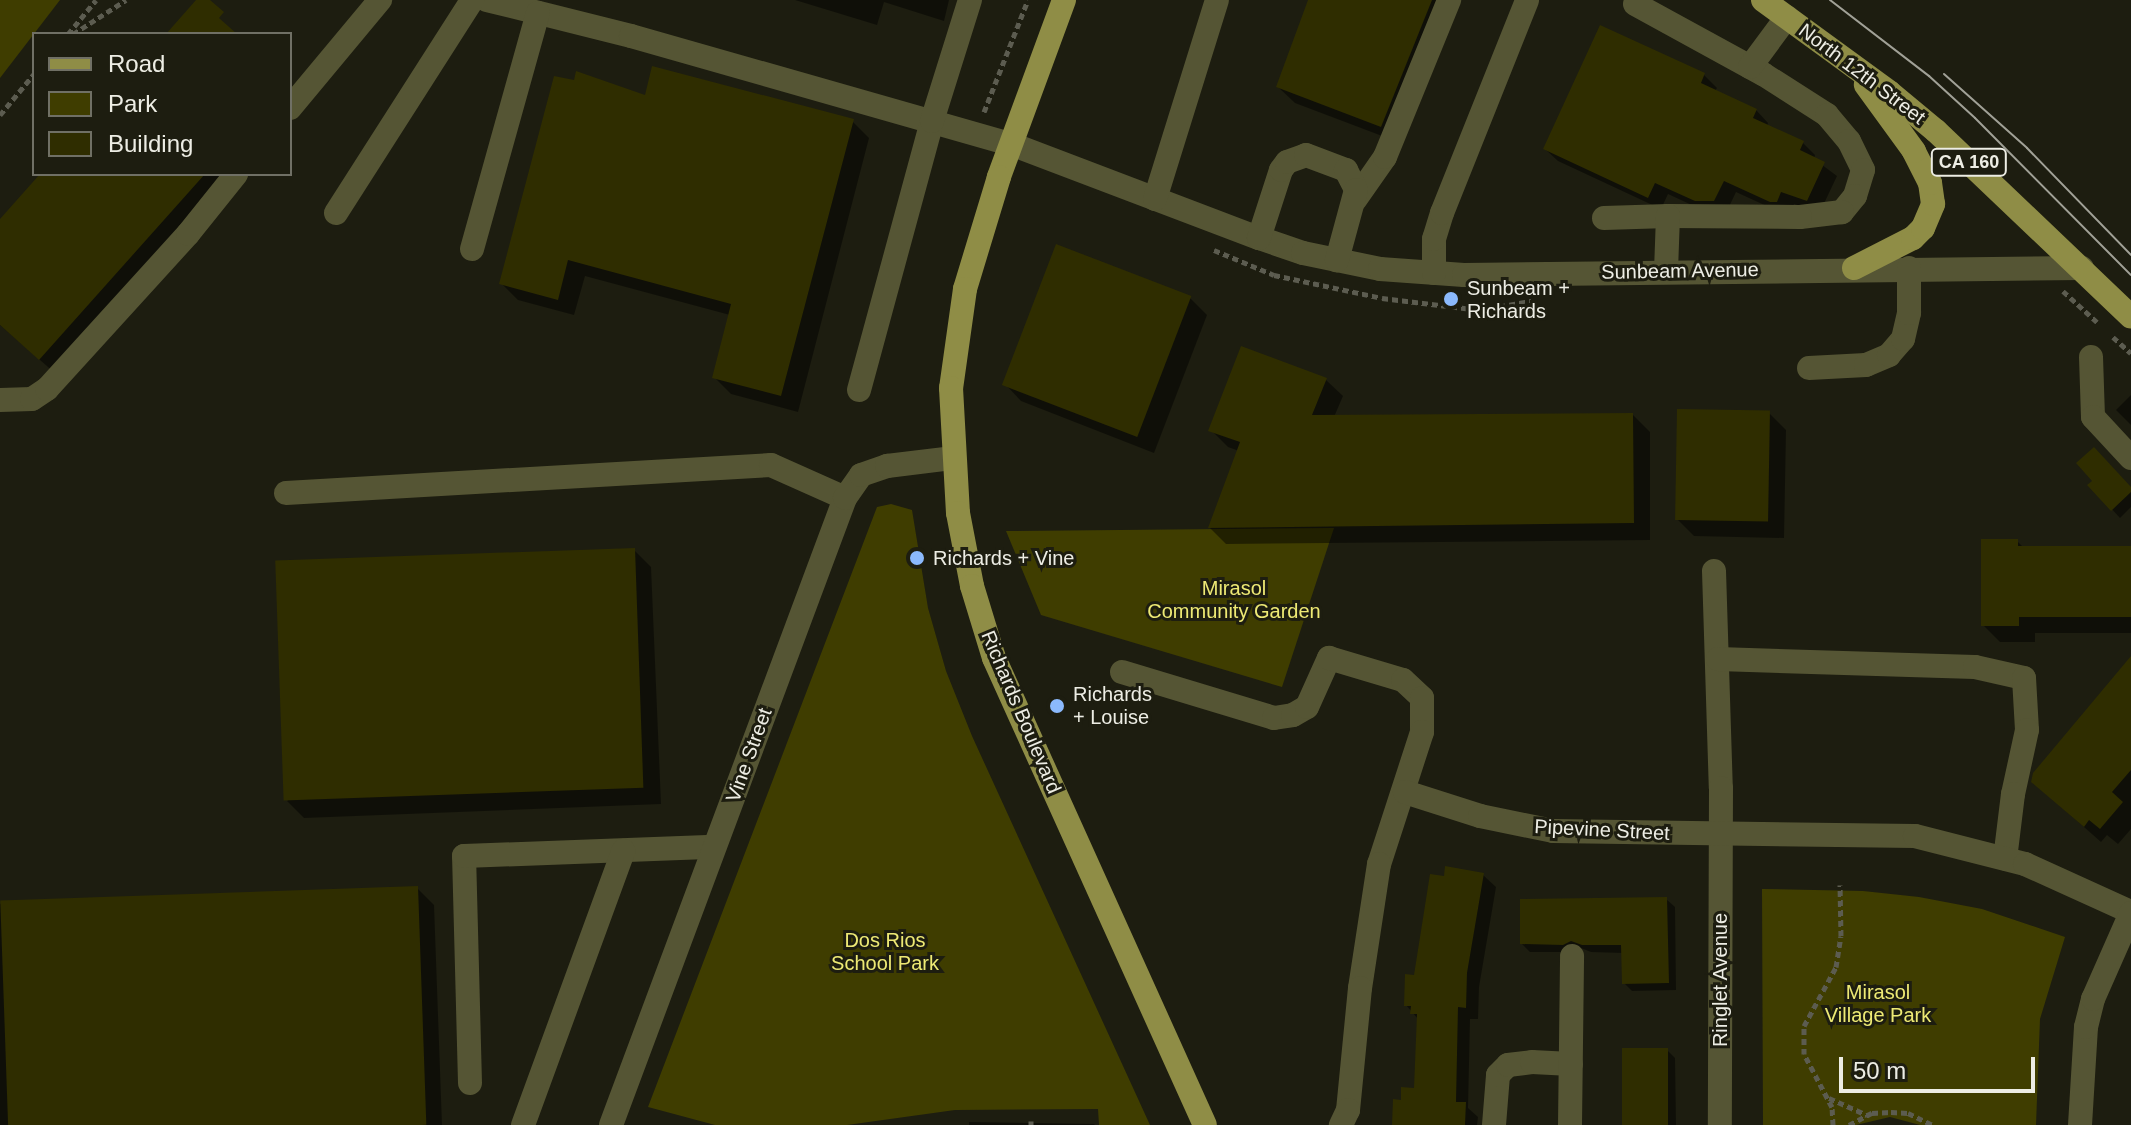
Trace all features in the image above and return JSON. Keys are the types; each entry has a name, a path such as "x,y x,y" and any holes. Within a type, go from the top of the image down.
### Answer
{"main road":[{"name":"Richards Boulevard","path":"1064,0 1011,144 965,289 951,388 952,458 958,513 972,586 994,658 1205,1125"},
{"name":"North 12th Street","path":"1763,0 1936,131 2131,317"},
{"path":"1851,64 1914,151 1933,193 1929,216 1913,238 1854,268"}],"street":[{"path":"292,106 380,0"},
{"path":"336,213 472,0"},
{"name":"Sunbeam Avenue","path":"487,0 1011,144 1259,238 1380,269 1434,273 2082,268"},
{"path":"859,390 932,121 970,0"},
{"path":"1155,199 1217,0"},
{"path":"1355,200 1385,157 1449,0"},
{"path":"1434,273 1434,239 1442,213 1527,0"},
{"path":"1604,218 1800,217 1842,212 1855,196 1863,170 1849,141 1827,115 1750,67 1635,4"},
{"path":"472,249 538,13"},
{"path":"1750,67 1787,17"},
{"path":"1259,238 1281,170 1296,157 1306,155 1346,170 1356,190 1337,260"},
{"path":"0,400 32,399 47,389 188,234 234,176"},
{"path":"1666,271 1668,216"},
{"path":"1809,368 1866,365 1889,355 1903,339 1909,313 1909,268"},
{"path":"2091,357 2093,417 2131,458"},
{"name":"Vine Street","path":"611,1125 845,498 861,475 887,466 952,458"},
{"path":"286,493 771,465 845,498"},
{"name":"Ringlet Avenue","path":"1714,571 1721,835 1720,1125"},
{"path":"1122,672 1274,718 1293,715 1307,707 1329,658 1403,680 1422,698 1422,732 1405,792 1379,864 1360,988 1348,1110 1341,1125"},
{"path":"1718,659 1975,667 2024,678 2027,730 2013,794 2005,859"},
{"name":"Pipevine Street","path":"1405,792 1480,816 1553,831 1915,836 2025,864 2131,913"},
{"path":"470,1083 464,856 714,847"},
{"path":"523,1125 623,851"},
{"path":"2080,1125 2086,1027 2093,999 2131,913"},
{"path":"1570,1125 1572,956"},
{"path":"1494,1125 1498,1075 1508,1065 1532,1062 1571,1064"}],"path":[{"path":"72,32 96,0"},
{"path":"73,32 126,0"},
{"path":"975,134 1028,0"},
{"path":"0,115 32,76"},
{"path":"2056,285 2131,353"},
{"path":"1833,1125 1828,1097 1804,1054 1804,1026 1836,967 1841,936 1840,885"},
{"path":"1828,1097 1867,1115"},
{"path":"1849,1125 1867,1115 1908,1113 1933,1125"}],"green space":[{"path":"0,0 60,0 35,32 32,32 32,36 0,78"},
{"name":"Dos Rios School Park","path":"891,504 912,510 928,608 946,671 972,736 1150,1125 1099,1125 1098,1109 955,1110 847,1125 715,1125 648,1107 877,507"},
{"name":"Mirasol Community Garden","path":"1334,528 1282,687 1041,615 1006,531"},
{"name":"Mirasol Village Park","path":"1762,889 1863,891 1919,897 1982,909 2065,937 2040,1019 2036,1125 1920,1125 1890,1117 1856,1125 1763,1125"}],"building":[{"path":"196,0 210,0 224,12 219,18 235,32 168,32"},
{"path":"1308,0 1432,0 1381,127 1276,87"},
{"path":"1600,25 1705,73 1701,83 1757,109 1753,118 1804,141 1800,150 1825,162 1807,201 1781,192 1777,202 1770,202 1724,181 1714,201 1695,201 1655,183 1648,198 1543,149"},
{"path":"652,66 854,119 781,396 712,378 731,304 568,260 558,300 499,284 554,76 574,80 576,71 645,95"},
{"path":"38,176 203,176 39,360 0,325 0,219"},
{"path":"1056,244 1191,296 1137,437 1002,385"},
{"path":"1241,346 1327,378 1312,415 1633,413 1634,523 1208,528 1240,442 1208,431"},
{"path":"1677,409 1770,411 1768,522 1675,520"},
{"path":"2094,447 2131,487 2131,492 2111,511 2087,485 2092,481 2076,463"},
{"path":"1981,539 2018,539 2018,546 2131,546 2131,617 2019,617 2019,626 1981,626"},
{"path":"635,548 643,788 284,800 275,561"},
{"path":"2131,656 2131,770 2112,792 2123,802 2100,829 2089,820 2084,827 2031,782 2033,773"},
{"path":"1445,866 1484,873 1467,973 1466,1008 1458,1007 1456,1102 1466,1102 1465,1125 1392,1125 1393,1099 1401,1100 1401,1087 1414,1088 1417,1014 1410,1014 1411,1006 1404,1006 1405,974 1414,975 1430,874 1444,876"},
{"path":"418,886 426,1125 8,1125 0,901"},
{"path":"1667,897 1669,983 1622,984 1621,945 1582,945 1571,941 1563,945 1520,944 1520,899"},
{"path":"1622,1048 1668,1048 1668,1125 1622,1125"}],"tram line":[{"path":"1830,0 1929,76 1975,118 2131,275"},
{"path":"1944,74 2027,148 2131,255"}],"place":[{"name":"Sunbeam + Richards","path":"1451,299"},
{"name":"Richards + Vine","path":"917,558"},
{"name":"Richards + Louise","path":"1057,706"}]}
